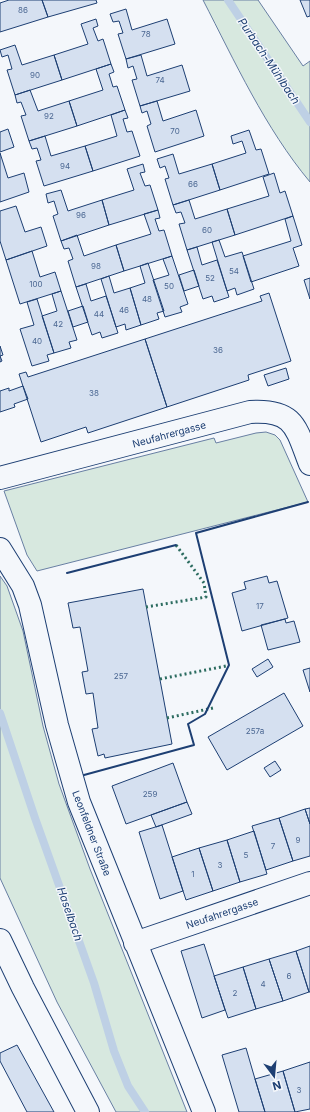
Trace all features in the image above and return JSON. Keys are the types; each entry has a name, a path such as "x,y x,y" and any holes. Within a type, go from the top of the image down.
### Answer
{"street":[{"name":"Neufahrergasse","path":"0,478 250,412 268,411 284,415 289,419 298,435 310,464"},
{"name":"Leonfeldner Straße","path":"0,549 17,574 30,605 67,763 84,815 204,1112"},
{"name":"Neufahrergasse","path":"135,943 310,882"},
{"path":"0,940 23,988 88,1112"}],"shaded area":[{"path":"203,0 258,0 303,66 310,61 310,182 279,140 265,117 239,71"},
{"path":"266,432 275,435 280,440 308,502 37,571 27,555 4,491 214,438 216,443"},
{"path":"0,576 7,586 23,631 43,726 59,784 90,869 187,1112 116,1112 57,1002 0,878"}],"building":[{"path":"9,0 42,0 48,17 0,32 0,3"},
{"path":"42,0 96,0 97,3 48,17"},
{"path":"300,0 310,0 310,16 307,17"},
{"path":"126,9 132,30 167,19 175,44 126,59 118,34 123,33 119,21 113,22 110,14"},
{"path":"96,19 98,26 93,28 98,41 103,39 111,64 62,80 54,55 88,44 81,24"},
{"path":"15,45 22,65 54,55 62,80 15,95 7,70 12,69 8,55 2,57 0,50"},
{"path":"141,55 147,76 182,65 190,91 140,106 132,80 137,79 133,66 128,68 126,59"},
{"path":"111,64 114,72 109,74 113,87 117,86 125,110 77,126 69,101 103,90 96,69"},
{"path":"30,90 38,111 69,101 77,126 29,141 21,116 26,115 21,102 17,103 15,95"},
{"path":"157,101 163,121 196,110 204,136 155,152 147,126 151,124 147,111 142,113 140,106"},
{"path":"125,110 128,118 123,119 127,132 132,131 140,156 93,171 85,146 117,136 111,115"},
{"path":"8,129 14,147 0,152 0,132"},
{"path":"249,130 256,150 261,149 269,174 220,190 212,164 246,153 242,141 233,144 231,136"},
{"path":"45,136 51,156 85,146 93,171 44,186 36,161 41,160 37,148 32,149 29,141"},
{"path":"0,153 8,178 24,173 29,192 0,202"},
{"path":"173,154 179,174 212,164 220,190 173,205 165,179 169,178 165,166 160,168 157,159"},
{"path":"143,164 145,172 140,173 145,186 150,185 158,210 109,225 102,200 134,190 127,169"},
{"path":"274,173 280,193 285,191 293,216 235,235 227,209 269,196 263,177"},
{"path":"61,190 68,211 102,200 109,225 61,241 53,216 58,214 54,201 48,203 46,194"},
{"path":"189,200 195,219 227,209 235,235 187,250 179,224 185,223 181,212 176,213 173,205"},
{"path":"16,206 25,232 41,227 47,246 6,260 0,241 0,211"},
{"path":"158,210 160,218 155,219 159,231 164,230 172,256 124,271 116,245 151,234 144,214"},
{"path":"293,216 302,245 293,248 299,266 251,282 243,256 291,241 285,219"},
{"path":"77,235 84,256 116,245 124,271 76,287 68,261 73,259 69,248 64,249 61,241"},
{"path":"219,240 225,257 242,252 254,289 237,295 235,288 227,291 212,242"},
{"path":"197,247 202,265 217,260 229,297 214,302 212,296 203,299 187,250"},
{"path":"32,251 40,277 55,272 61,291 20,304 6,260"},
{"path":"172,256 188,304 180,307 182,312 165,317 153,280 169,275 163,259"},
{"path":"148,263 164,311 157,313 159,319 141,325 130,288 145,283 140,266"},
{"path":"194,270 199,286 184,291 179,275"},
{"path":"109,276 114,293 130,288 141,325 126,330 125,324 116,327 101,279"},
{"path":"310,278 310,299 304,280"},
{"path":"86,284 91,301 106,296 118,333 102,338 100,332 92,335 76,287"},
{"path":"61,291 77,340 69,342 71,348 54,353 42,316 57,311 52,294"},
{"path":"269,293 291,361 248,375 249,380 167,407 145,339 262,301 260,296"},
{"path":"37,299 54,353 47,355 49,361 32,366 20,329 34,325 27,302"},
{"path":"83,306 88,322 73,327 68,311"},
{"path":"145,339 167,407 88,433 86,427 41,442 19,374 26,372 28,377"},
{"path":"0,346 3,355 0,356"},
{"path":"286,368 289,379 268,386 264,375"},
{"path":"23,386 28,399 14,404 15,407 0,412 0,391 9,388 9,391"},
{"path":"267,576 269,583 277,581 288,618 242,631 232,593 246,589 244,582"},
{"path":"143,589 172,744 105,758 104,754 98,756 92,729 98,728 93,693 86,694 82,672 88,671 80,627 73,628 68,603"},
{"path":"285,619 286,623 294,621 300,642 268,650 261,625"},
{"path":"268,659 273,667 257,677 252,669"},
{"path":"310,668 310,692 303,670"},
{"path":"284,693 303,726 227,770 208,737"},
{"path":"275,761 281,770 270,777 264,768"},
{"path":"173,763 187,802 126,824 112,786"},
{"path":"187,802 192,814 156,827 151,815"},
{"path":"310,808 310,824 305,809"},
{"path":"305,809 310,824 310,856 293,861 279,818"},
{"path":"279,818 293,861 266,870 252,826"},
{"path":"162,825 183,891 160,899 139,832"},
{"path":"254,831 267,874 240,882 227,840"},
{"path":"227,840 240,882 213,891 199,848"},
{"path":"199,848 213,891 186,900 172,857"},
{"path":"204,944 225,1010 202,1018 181,951"},
{"path":"310,946 310,992 309,992 296,951"},
{"path":"296,951 309,992 283,1001 269,959"},
{"path":"269,959 283,1001 256,1009 243,967"},
{"path":"243,967 256,1009 228,1018 214,976"},
{"path":"17,1045 54,1112 27,1112 0,1061 0,1053"},
{"path":"246,1048 265,1112 239,1112 222,1055"},
{"path":"310,1062 310,1109 295,1112 283,1071"},
{"path":"283,1071 295,1112 265,1112 255,1079"}],"waterway":[{"name":"Purbach-Mühlbach","path":"228,0 310,122"},
{"name":"Haselbach","path":"0,713 35,818 94,983 114,1051 128,1086 145,1112"}],"hedge":[{"path":"146,607 206,597 204,583 176,545"},
{"path":"160,679 226,666"},
{"path":"167,718 213,708"}],"wall":[{"path":"84,775 194,745 188,724 205,714 229,665 196,533 308,502"},
{"path":"67,573 176,545"}]}
